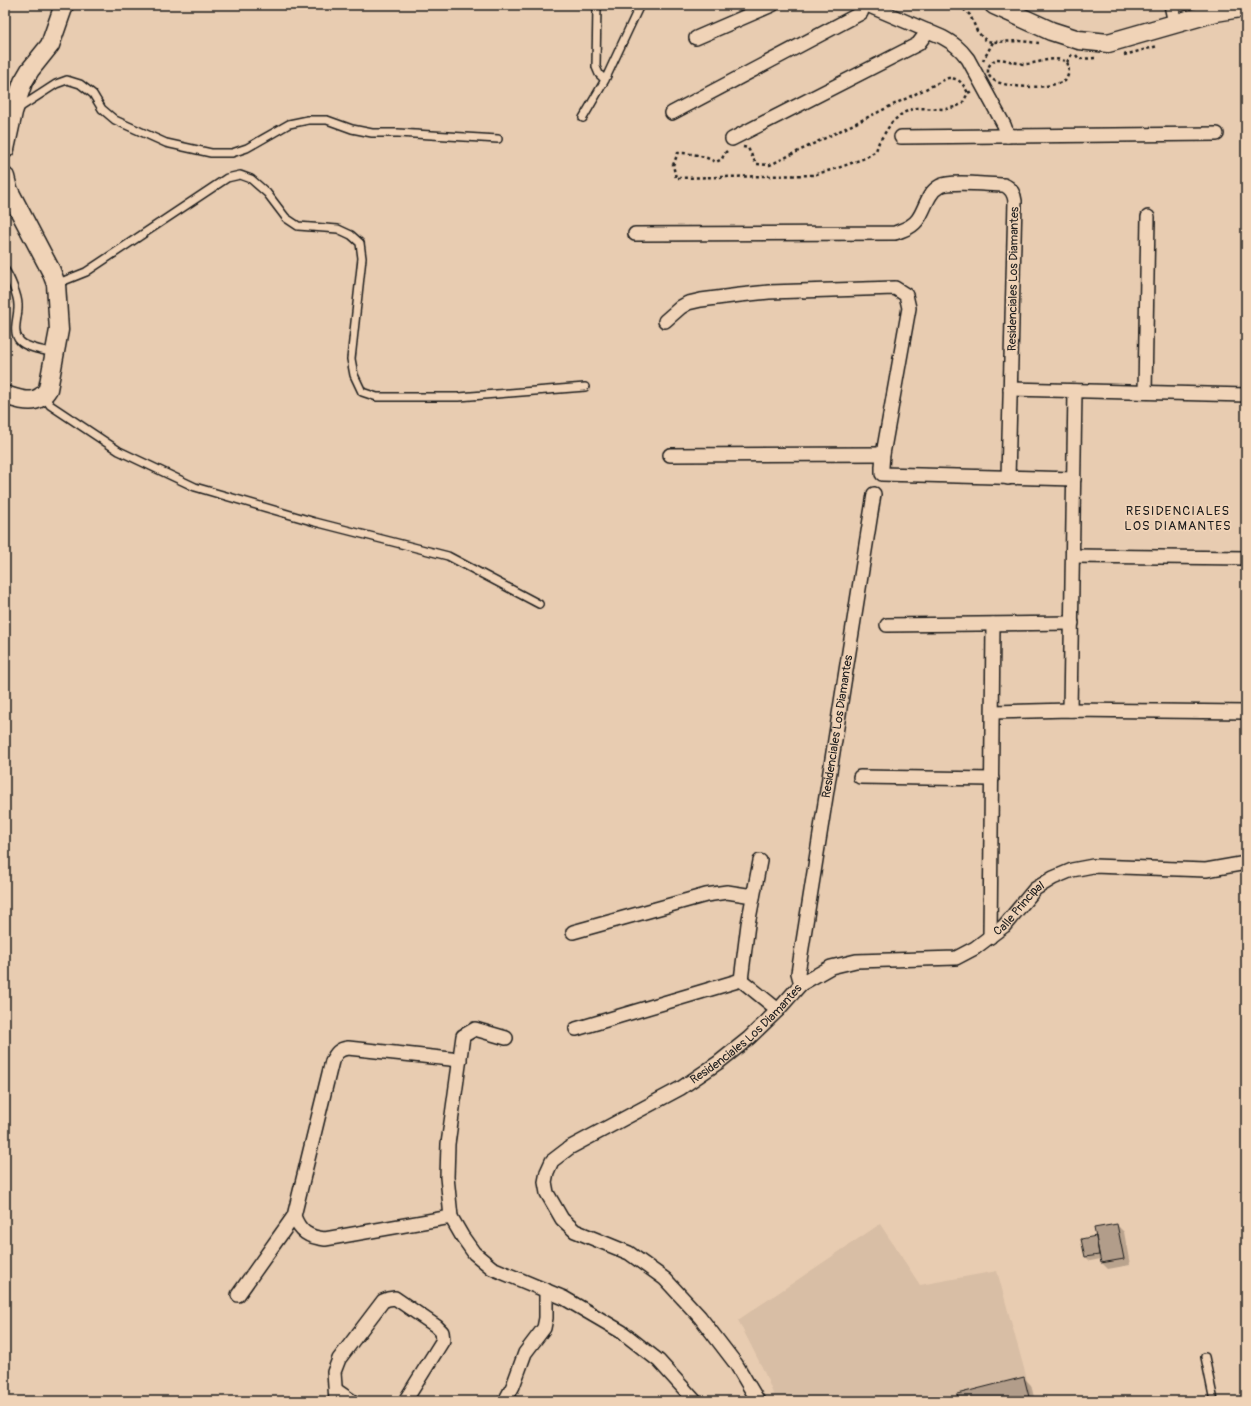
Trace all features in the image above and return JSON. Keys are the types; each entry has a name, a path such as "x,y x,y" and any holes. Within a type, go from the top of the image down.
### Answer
{"street":[{"path":"5,149 13,112 23,82 30,70 50,44 64,5"},
{"path":"696,38 772,5"},
{"path":"672,113 861,13 866,5 954,43 961,50 976,74 987,83 1008,136"},
{"path":"994,5 1052,31 1079,40 1108,43 1216,12 1246,7"},
{"path":"1171,5 1175,23"},
{"path":"734,145 918,44 928,31"},
{"path":"901,137 1217,134"},
{"path":"5,177 8,189 51,271 56,284 59,330 56,353 48,389 44,396 38,400 30,401 5,395"},
{"name":"Residenciales Los Diamantes","path":"635,234 886,234 903,230 918,220 930,194 945,184 1004,185 1012,191 1015,201 1008,478"},
{"path":"1145,392 1148,216"},
{"path":"665,321 688,303 740,294 890,287 899,289 906,295 910,308 881,472 885,474 1074,480"},
{"path":"1010,389 1246,395"},
{"path":"1070,710 1075,390"},
{"path":"670,455 883,454"},
{"name":"Residenciales Los Diamantes","path":"758,1401 736,1364 700,1317 666,1279 629,1253 575,1231 562,1219 553,1205 547,1193 545,1182 547,1172 552,1161 569,1148 681,1088 719,1062 749,1038 778,1010 801,984 798,973 874,494"},
{"path":"1073,556 1246,558"},
{"path":"887,625 1072,623"},
{"path":"990,937 994,624"},
{"path":"993,712 1070,710 1246,712"},
{"path":"860,777 992,779"},
{"path":"741,980 753,896 760,861"},
{"name":"Calle Principal","path":"801,984 831,968 856,961 956,958 975,948 1004,926 1035,889 1053,878 1072,870 1093,866 1206,870 1246,863"},
{"path":"573,932 706,895 727,892 753,896"},
{"path":"741,980 778,1010"},
{"path":"576,1029 741,980"},
{"path":"506,1038 475,1029 463,1036 448,1144 447,1177 451,1216 462,1236 474,1253 492,1268 564,1298 622,1332 659,1361 696,1401"},
{"path":"238,1295 294,1216 332,1061 336,1053 342,1048 348,1048 460,1060"},
{"path":"294,1216 298,1226 307,1234 316,1238 325,1239 451,1216"},
{"path":"505,1401 513,1386 525,1353 544,1328 546,1318 546,1290"},
{"path":"352,1401 336,1396 334,1372 339,1359 382,1301 395,1298 436,1326 442,1332 443,1340 405,1401"}],"lane":[{"path":"597,5 596,67 598,74 605,80"},
{"path":"583,118 605,80 640,5"},
{"path":"13,112 50,88 67,80 80,84 93,94 102,109 115,120 166,143 211,153 232,153 247,148 289,124 308,120 327,120 352,129 372,132 498,139"},
{"path":"56,284 86,272 227,178 240,175 251,179 267,193 286,218 298,226 338,229 351,235 360,243 362,258 351,359 354,375 362,392 377,397 459,397 585,387"},
{"path":"5,270 9,275 18,304 15,334 20,342 32,347 56,353"},
{"path":"44,396 50,405 119,451 195,487 315,522 448,556 539,604"},
{"path":"1205,1357 1214,1401"}],"path":[{"path":"959,5 970,14 980,35 987,41 1020,41 1040,44"},
{"path":"976,74 992,42"},
{"path":"1066,50 1073,53 1079,52"},
{"path":"968,93 963,83 955,78 948,78 770,165 756,164 748,148 734,145 724,154 722,160 716,162 707,157 688,153 678,153 673,165 676,178 813,175 838,168 866,158 876,151 879,142 892,122 903,113 915,108 955,108 962,104 968,93 987,83 1039,87 1056,84 1065,81 1069,74 1069,66 1067,62 1059,59 1025,64 1017,64 997,59 991,63 988,70 987,83"}],"shaded area":[{"path":"880,1224 920,1285 997,1271 1033,1401 776,1401 763,1369 738,1320"}],"building":[{"path":"1117,1224 1124,1259 1101,1263 1094,1228"},
{"path":"1096,1236 1099,1255 1085,1257 1081,1239"},
{"path":"1024,1377 1030,1401 959,1401 957,1394"}],"district":[{"name":"RESIDENCIALES LOS DIAMANTES","path":"1178,518"}]}
